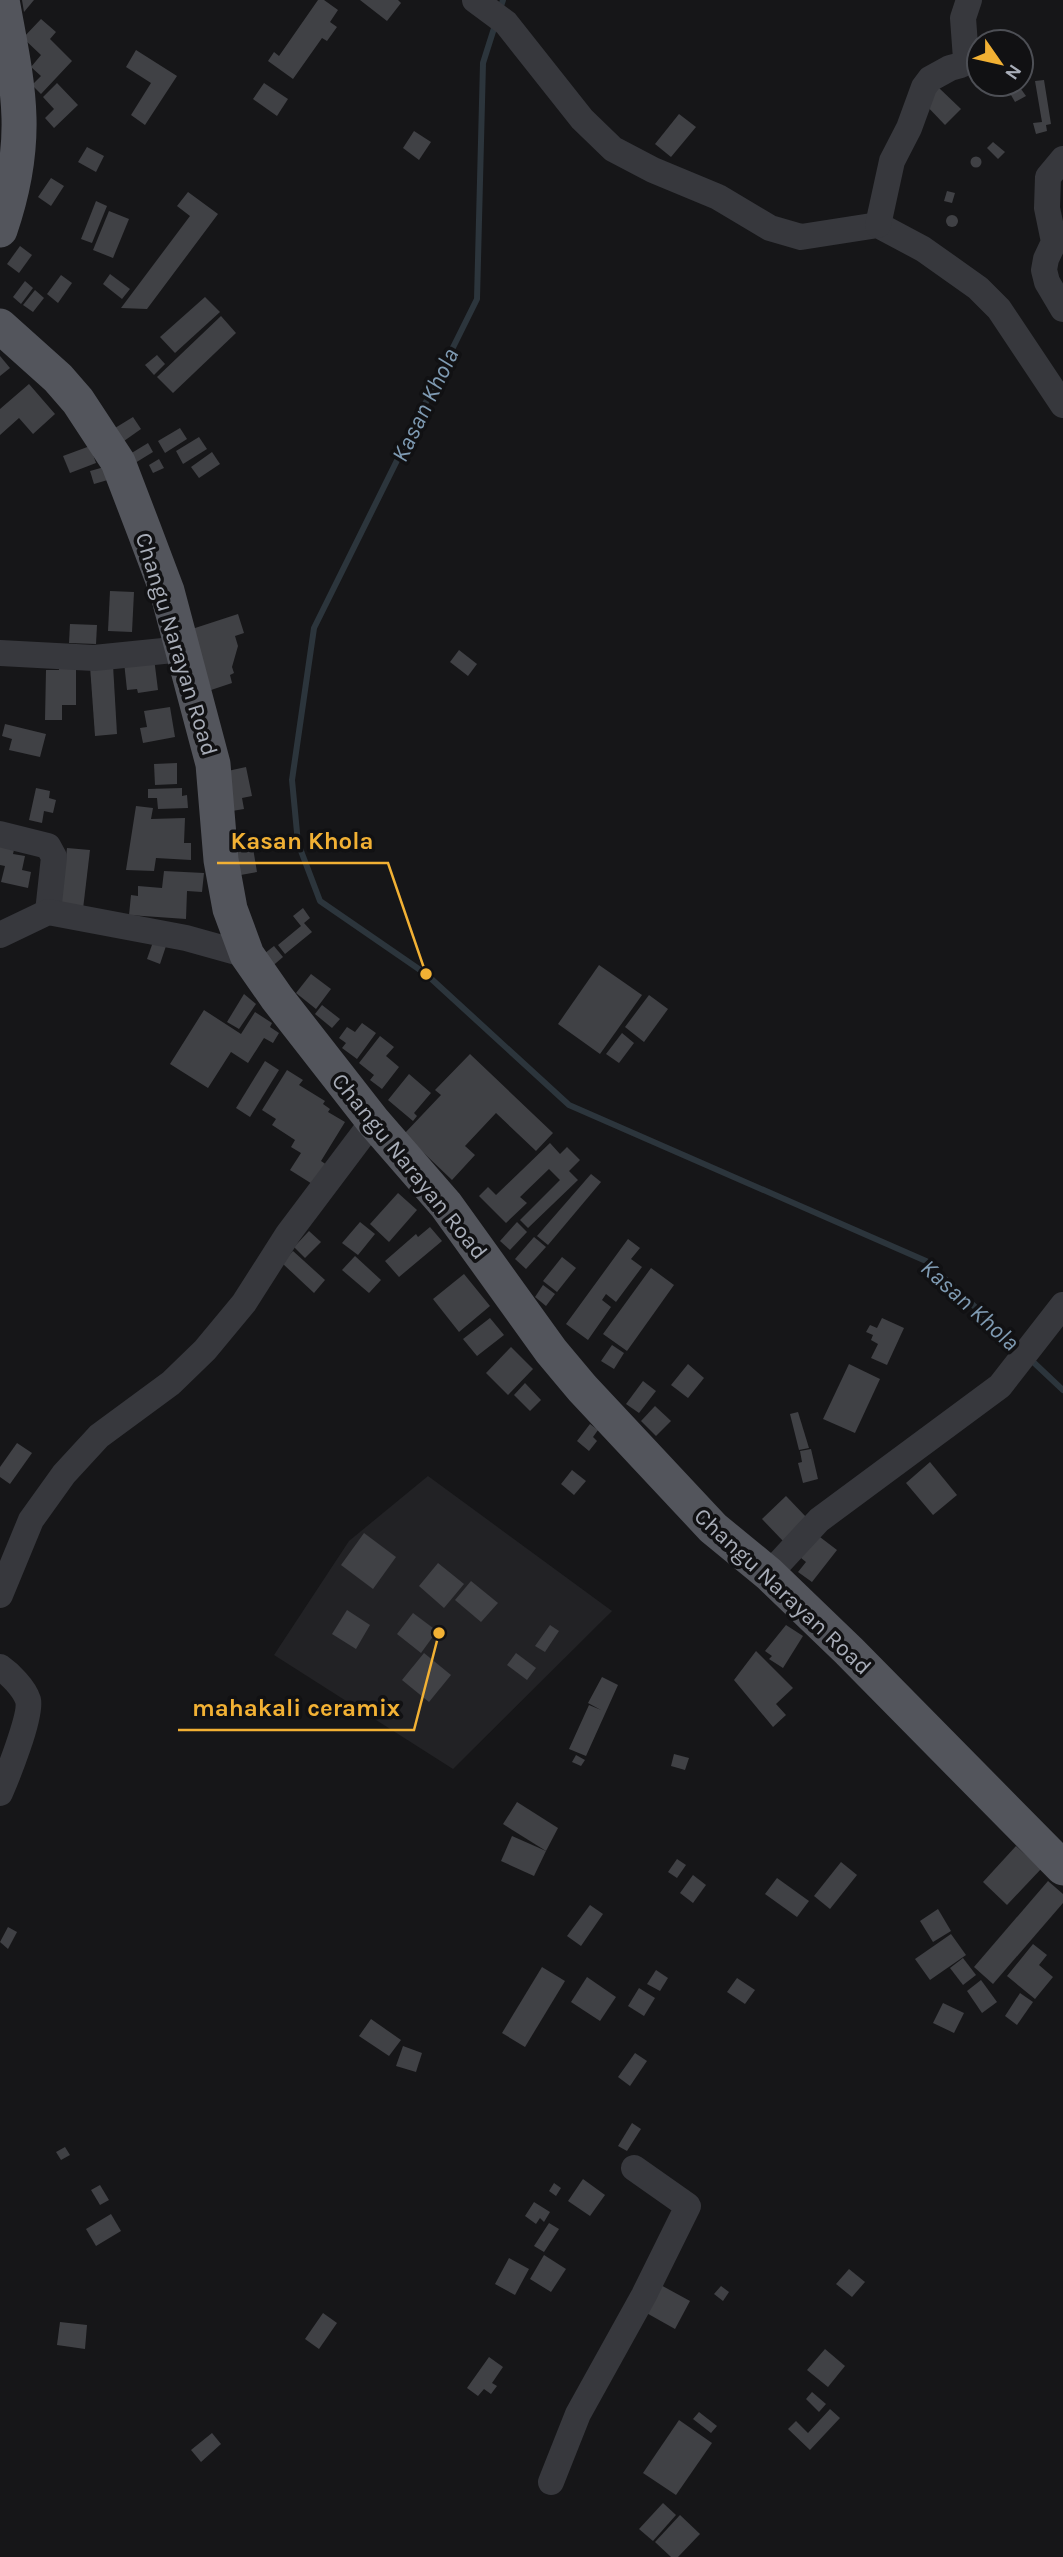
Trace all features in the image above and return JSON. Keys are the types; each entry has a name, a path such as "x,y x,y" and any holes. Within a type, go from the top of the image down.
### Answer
{"main road":[{"path":"0,230 15,174 19,121 9,95 2,0"},
{"name":"Changu Narayan Road","path":"0,326 58,378 78,401 118,462 167,591 214,764 220,860 230,909 247,955 277,998 373,1121 446,1205 551,1351 582,1388 713,1528 769,1574 849,1650 1063,1867"}],"street":[{"path":"475,0 506,23 582,119 613,149 653,170 718,197 769,228 801,237 878,225 923,250 978,288 999,309 1063,405"},
{"path":"878,225 892,162 909,128 924,87 930,79 961,65 966,59 963,18 969,0"},
{"path":"1063,159 1048,177 1047,208 1054,242 1044,270 1047,282 1063,309"},
{"path":"0,653 94,658 183,649"},
{"path":"0,834 48,846 54,857 48,912"},
{"path":"0,935 48,912 173,935 247,955"},
{"path":"0,1595 30,1520 64,1474 99,1436 171,1383 205,1350 244,1303 288,1234 373,1121"},
{"path":"769,1574 819,1520 1000,1386 1063,1305"},
{"path":"0,1667 23,1689 29,1702 27,1718 0,1793"},
{"path":"551,2483 578,2414 644,2295 688,2206 634,2168"}],"shaded area":[{"path":"428,1476 612,1611 453,1769 274,1655 349,1541"}],"building":[{"path":"22,0 34,0 24,12"},
{"path":"318,0 324,0 338,10 330,22 337,27 327,41 322,38 293,79 268,61 274,52 279,56"},
{"path":"360,0 398,0 401,3 387,21"},
{"path":"41,19 56,32 50,39 72,61 41,94 32,85 41,76 31,67 41,55 23,38"},
{"path":"136,50 177,76 145,125 131,115 151,83 126,67"},
{"path":"1044,80 1051,124 1046,125 1047,131 1036,134 1033,123 1042,122 1035,81"},
{"path":"57,83 78,105 54,128 45,118 54,109 43,97"},
{"path":"264,83 288,99 277,116 253,99"},
{"path":"938,87 961,109 945,125 923,102"},
{"path":"679,114 696,127 671,157 655,144"},
{"path":"414,131 431,142 419,160 403,148"},
{"path":"993,142 1005,152 998,159 987,148"},
{"path":"87,147 104,156 96,172 78,162"},
{"path":"976,157 980,158 980,166 976,167 972,166 971,162 972,158"},
{"path":"51,178 64,186 51,206 38,197"},
{"path":"947,191 955,193 952,203 944,201"},
{"path":"188,192 218,214 147,309 121,308 190,216 177,206"},
{"path":"96,201 107,206 92,243 81,239"},
{"path":"109,211 129,219 113,258 93,250"},
{"path":"952,215 958,221 952,227 946,221"},
{"path":"20,246 32,255 19,273 7,264"},
{"path":"110,274 130,289 122,299 103,284"},
{"path":"61,275 72,283 58,303 47,294"},
{"path":"25,281 33,288 21,304 13,297"},
{"path":"35,290 44,298 33,312 23,305"},
{"path":"205,297 220,312 175,353 160,337"},
{"path":"221,316 236,333 173,393 157,377"},
{"path":"157,355 165,364 154,375 145,365"},
{"path":"0,356 10,368 0,376"},
{"path":"29,384 55,414 33,434 19,418 0,435 0,409"},
{"path":"133,417 141,429 124,441 115,428"},
{"path":"180,428 187,439 165,453 158,441"},
{"path":"199,437 207,449 183,464 176,451"},
{"path":"148,443 153,452 135,463 130,454"},
{"path":"90,446 96,463 70,473 63,456"},
{"path":"212,452 220,464 199,478 191,467"},
{"path":"159,459 164,468 153,473 149,465"},
{"path":"108,466 111,479 94,484 90,471"},
{"path":"110,591 134,592 132,632 108,631"},
{"path":"238,614 244,633 235,636 238,646 232,667 234,673 230,675 232,683 211,690 192,629"},
{"path":"70,624 97,625 96,644 69,643"},
{"path":"459,650 477,664 468,676 450,662"},
{"path":"154,658 158,690 138,693 137,689 127,690 124,662"},
{"path":"59,663 76,663 76,705 62,705 62,720 45,720 46,670 59,670"},
{"path":"113,665 117,734 95,736 90,666"},
{"path":"170,707 175,737 143,743 140,728 147,727 144,711"},
{"path":"5,724 46,734 40,757 9,750 12,739 2,736"},
{"path":"177,763 177,784 155,785 154,764"},
{"path":"246,767 252,796 242,798 244,809 232,811 223,772"},
{"path":"36,788 50,791 49,798 56,800 53,813 44,811 42,823 29,820"},
{"path":"182,788 182,796 187,795 188,808 158,809 157,798 148,798 148,789"},
{"path":"136,806 153,808 151,819 185,818 184,843 191,843 191,860 156,858 154,871 126,870"},
{"path":"0,838 16,841 13,854 25,856 22,870 31,872 28,888 1,882 5,866 0,865"},
{"path":"252,842 257,872 235,876 231,853 240,852 239,844"},
{"path":"67,848 90,850 83,909 61,906"},
{"path":"164,871 204,873 202,892 187,891 186,919 129,915 131,895 138,896 138,886 162,888"},
{"path":"303,908 310,918 304,923 312,932 285,954 278,945 301,926 293,916"},
{"path":"153,942 166,946 160,964 147,959"},
{"path":"274,946 283,957 269,969 260,957"},
{"path":"599,965 642,995 600,1054 558,1024"},
{"path":"311,974 331,989 316,1009 296,993"},
{"path":"244,994 256,1004 239,1029 227,1022"},
{"path":"649,995 668,1009 644,1042 625,1027"},
{"path":"322,1005 340,1019 332,1028 315,1014"},
{"path":"204,1010 241,1034 255,1012 272,1023 270,1027 279,1033 273,1043 264,1038 248,1063 231,1052 208,1088 170,1064"},
{"path":"362,1023 376,1033 357,1059 342,1048 346,1043 339,1038 347,1027 355,1032"},
{"path":"622,1033 634,1043 619,1063 606,1054"},
{"path":"380,1036 394,1047 386,1056 399,1067 382,1089 370,1080 374,1075 359,1063"},
{"path":"470,1054 553,1133 536,1151 496,1113 465,1146 475,1155 452,1180 404,1134 441,1095 435,1090"},
{"path":"265,1061 279,1070 250,1117 236,1108"},
{"path":"287,1070 303,1080 299,1085 325,1101 323,1104 330,1109 328,1112 345,1122 321,1161 330,1167 317,1187 290,1170 301,1153 291,1147 295,1140 272,1125 276,1119 262,1110"},
{"path":"409,1074 431,1093 414,1113 417,1116 413,1121 388,1100"},
{"path":"550,1143 560,1154 567,1147 580,1160 569,1171 578,1180 528,1228 520,1220 560,1180 549,1169 520,1197 527,1203 506,1223 479,1196 488,1187 496,1195"},
{"path":"591,1174 601,1182 548,1245 537,1236"},
{"path":"398,1193 417,1210 389,1242 370,1224"},
{"path":"360,1222 375,1234 358,1255 342,1243"},
{"path":"517,1222 527,1232 510,1250 500,1241"},
{"path":"430,1227 442,1241 399,1277 385,1261 416,1234 418,1237"},
{"path":"309,1231 321,1242 305,1258 294,1247"},
{"path":"534,1237 546,1247 526,1269 515,1259"},
{"path":"628,1239 640,1248 631,1259 642,1267 616,1302 606,1294 602,1300 611,1307 588,1340 566,1324"},
{"path":"293,1251 325,1280 314,1293 282,1263"},
{"path":"355,1256 381,1280 369,1293 342,1270"},
{"path":"562,1257 576,1268 557,1292 543,1281"},
{"path":"651,1268 674,1285 627,1351 603,1334"},
{"path":"464,1274 490,1306 459,1332 433,1299"},
{"path":"543,1285 555,1294 546,1306 535,1297"},
{"path":"490,1318 504,1335 477,1356 463,1339"},
{"path":"882,1318 904,1328 887,1365 871,1358 878,1344 871,1340 873,1335 866,1332 870,1325 877,1328"},
{"path":"612,1345 624,1353 614,1369 601,1361"},
{"path":"511,1347 533,1369 508,1395 486,1373"},
{"path":"688,1364 704,1378 688,1398 671,1385"},
{"path":"849,1364 880,1379 855,1433 823,1419"},
{"path":"643,1381 656,1391 639,1413 626,1404"},
{"path":"525,1383 541,1400 530,1411 514,1395"},
{"path":"655,1406 671,1421 656,1436 641,1421"},
{"path":"798,1412 809,1448 799,1450 790,1414"},
{"path":"590,1424 598,1430 593,1437 597,1441 589,1451 577,1441"},
{"path":"17,1443 32,1453 10,1484 0,1477 0,1467"},
{"path":"811,1449 818,1479 803,1483 798,1463 802,1462 800,1451"},
{"path":"930,1462 957,1495 933,1515 906,1483"},
{"path":"572,1470 586,1481 574,1495 561,1484"},
{"path":"786,1496 808,1519 784,1542 762,1519"},
{"path":"812,1531 837,1550 812,1582 798,1572 806,1562 795,1553"},
{"path":"364,1533 396,1557 373,1589 341,1565"},
{"path":"438,1563 464,1584 444,1608 419,1586"},
{"path":"471,1581 498,1603 481,1622 455,1600"},
{"path":"347,1610 370,1625 356,1649 332,1634"},
{"path":"413,1613 437,1631 421,1653 397,1634"},
{"path":"550,1625 559,1631 545,1652 535,1646"},
{"path":"786,1625 803,1636 783,1668 769,1659 772,1656 765,1651"},
{"path":"756,1651 793,1688 776,1704 786,1715 773,1727 734,1680"},
{"path":"424,1653 451,1675 429,1702 402,1680"},
{"path":"516,1653 536,1668 527,1680 507,1665"},
{"path":"602,1677 618,1685 586,1756 569,1749 589,1705 601,1710 588,1703"},
{"path":"674,1754 689,1758 685,1770 671,1766"},
{"path":"576,1755 585,1760 581,1766 572,1762"},
{"path":"517,1802 558,1828 546,1851 503,1824"},
{"path":"512,1836 546,1851 534,1876 501,1861"},
{"path":"1016,1846 1041,1869 1007,1905 983,1882"},
{"path":"677,1859 686,1865 677,1878 668,1872"},
{"path":"841,1862 857,1875 830,1909 814,1896"},
{"path":"693,1875 706,1885 693,1903 680,1893"},
{"path":"777,1878 809,1901 797,1917 765,1894"},
{"path":"1048,1881 1063,1894 1063,1903 993,1984 974,1967"},
{"path":"590,1905 603,1914 581,1946 567,1936"},
{"path":"938,1909 951,1931 933,1942 920,1921"},
{"path":"8,1927 17,1932 8,1949 0,1942"},
{"path":"951,1934 966,1955 930,1980 915,1959"},
{"path":"1033,1944 1047,1955 1039,1965 1053,1977 1035,1999 1007,1976"},
{"path":"963,1958 976,1975 963,1985 950,1968"},
{"path":"542,1967 565,1981 525,2047 502,2033"},
{"path":"656,1970 668,1978 660,1991 647,1984"},
{"path":"587,1977 616,1997 600,2021 571,2002"},
{"path":"737,1978 755,1990 745,2004 727,1992"},
{"path":"981,1980 997,2002 982,2013 967,1991"},
{"path":"639,1988 655,1998 644,2016 628,2006"},
{"path":"1020,1993 1033,2002 1017,2025 1005,2016"},
{"path":"943,2003 964,2013 954,2033 933,2023"},
{"path":"371,2019 401,2040 389,2056 359,2036"},
{"path":"403,2046 422,2053 416,2072 396,2066"},
{"path":"635,2053 647,2061 630,2086 618,2077"},
{"path":"632,2123 641,2129 627,2151 618,2146"},
{"path":"65,2147 70,2155 61,2160 56,2152"},
{"path":"583,2179 605,2195 590,2216 568,2201"},
{"path":"554,2183 561,2188 556,2196 549,2191"},
{"path":"100,2185 109,2200 100,2205 91,2190"},
{"path":"534,2202 550,2212 544,2222 540,2218 536,2224 525,2216"},
{"path":"111,2214 121,2231 96,2246 86,2229"},
{"path":"549,2223 559,2229 544,2252 534,2246"},
{"path":"544,2255 566,2269 551,2292 530,2279"},
{"path":"509,2258 529,2269 515,2295 495,2284"},
{"path":"849,2269 865,2282 852,2297 836,2284"},
{"path":"657,2283 690,2301 675,2329 643,2311"},
{"path":"721,2286 729,2292 723,2301 714,2294"},
{"path":"323,2313 337,2323 319,2349 305,2339"},
{"path":"60,2322 87,2325 85,2349 57,2345"},
{"path":"825,2349 845,2366 828,2387 807,2370"},
{"path":"489,2357 503,2367 492,2383 497,2386 491,2394 484,2389 478,2396 467,2388"},
{"path":"812,2392 826,2404 819,2412 806,2399"},
{"path":"830,2409 840,2418 810,2450 788,2429 796,2421 808,2433"},
{"path":"699,2412 717,2426 711,2433 693,2419"},
{"path":"679,2420 712,2443 676,2495 643,2473"},
{"path":"212,2433 221,2444 201,2462 191,2450"},
{"path":"663,2503 676,2515 653,2541 639,2529"},
{"path":"680,2515 700,2534 678,2557 671,2557 655,2542"}],"waterway":[{"name":"Kasan Khola","path":"499,12 503,0"},
{"name":"Kasan Khola","path":"496,22 483,63 477,299 314,628 292,780 298,843 320,901 426,974 569,1105 926,1261 1021,1350"},
{"name":"Kasan Khola","path":"1029,1358 1063,1390"}],"place":[{"name":"Kasan Khola","path":"426,974"},
{"name":"mahakali ceramix","path":"439,1633"}]}
